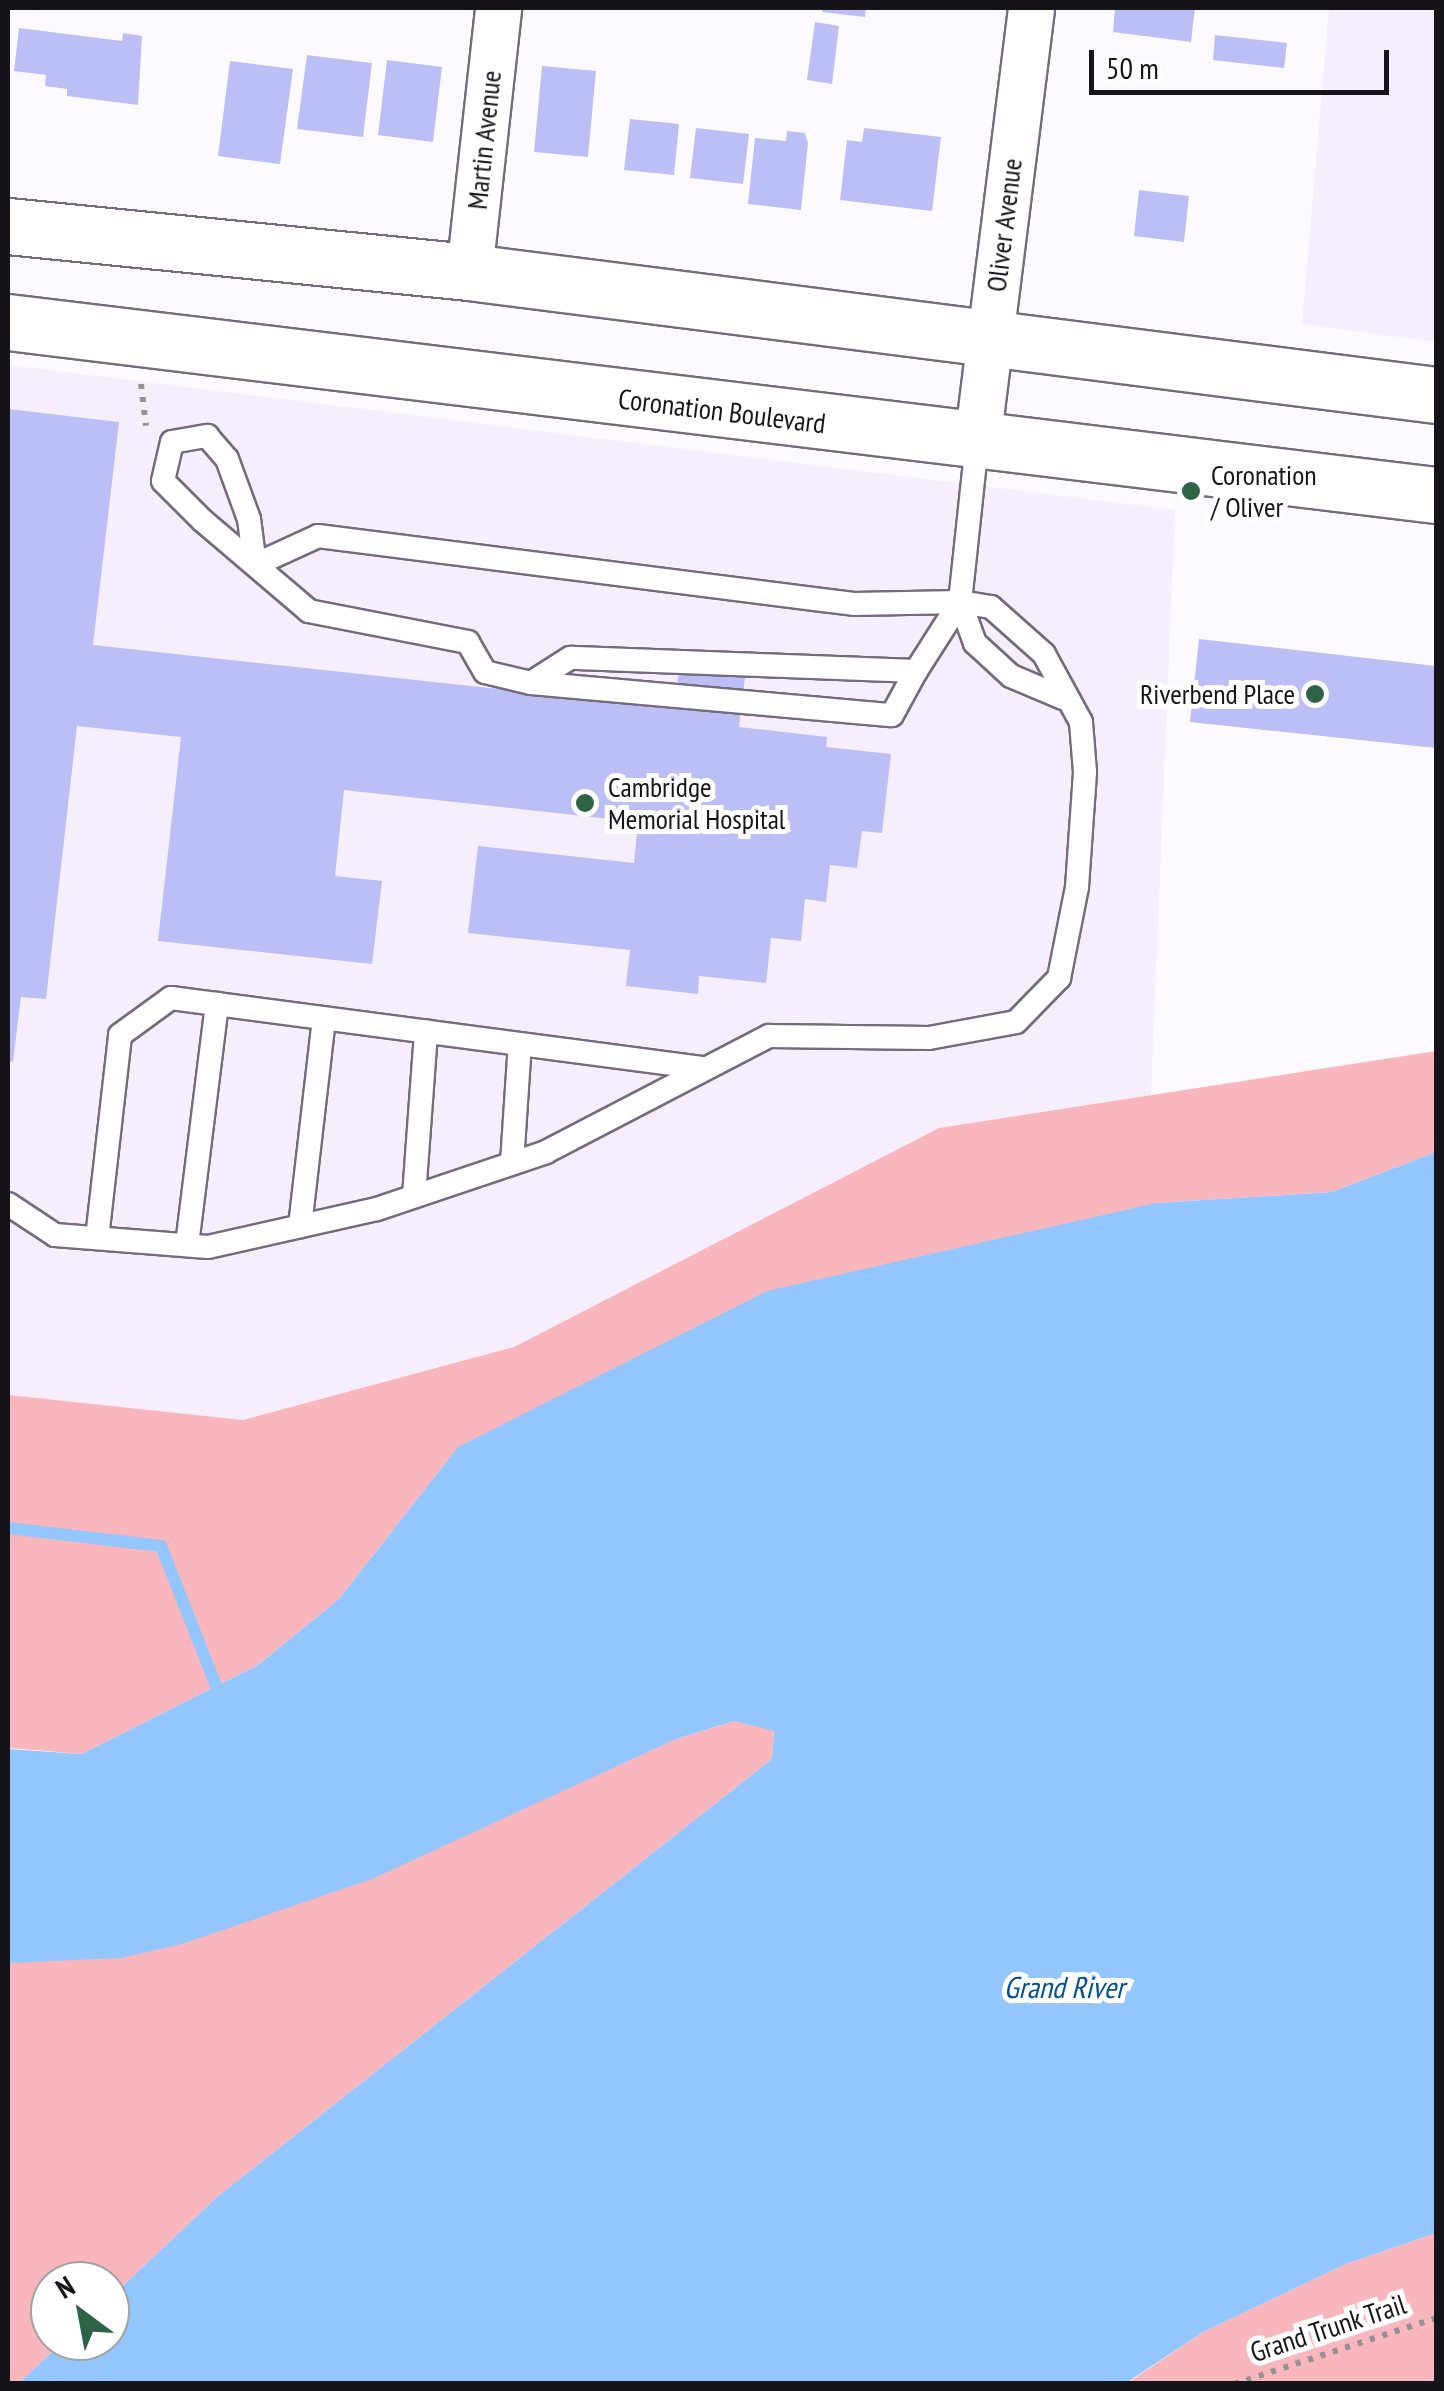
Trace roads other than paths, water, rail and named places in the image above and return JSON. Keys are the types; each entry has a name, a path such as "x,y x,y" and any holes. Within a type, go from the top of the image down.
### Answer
{"main road":[{"path":"8,226 469,272 1436,395"},
{"name":"Coronation Boulevard","path":"8,322 1436,495"}],"street":[{"name":"Martin Avenue","path":"469,272 498,8"},
{"name":"Oliver Avenue","path":"977,442 1031,8"}],"lane":[{"path":"256,565 249,519 227,459 206,436 172,442 163,481 256,565 309,612 468,642 484,672 530,683 892,715 960,602"},
{"path":"977,442 960,602 972,640 1011,676 1063,698"},
{"path":"8,1204 55,1234 208,1247 414,1196 512,1163 769,1036 930,1038 1016,1022 1059,978 1078,887 1082,722 1063,698 1044,654 991,607 960,602 854,604 318,536 256,565"},
{"path":"530,683 570,658 916,671"},
{"path":"98,1238 120,1034 170,998 703,1068"},
{"path":"186,1245 217,1004"},
{"path":"300,1226 324,1018"},
{"path":"414,1196 426,1031"},
{"path":"512,1163 520,1044"}],"water":[{"name":"Grand River","path":"1436,1152 1436,2233 1346,2264 1203,2332 1126,2383 19,2383 43,2361 130,2361 130,2279 217,2197 772,1759 774,1731 734,1721 676,1739 372,1879 182,1944 121,1958 8,1963 8,1749 82,1754 258,1665 339,1599 458,1447 767,1291 1156,1203 1332,1192"}],"waterway":[{"path":"8,1528 161,1546 221,1698"}],"place":[{"name":"Coronation / Oliver","path":"1191,491"},
{"name":"Riverbend Place","path":"1315,694"},
{"name":"Cambridge Memorial Hospital","path":"585,803"}]}
